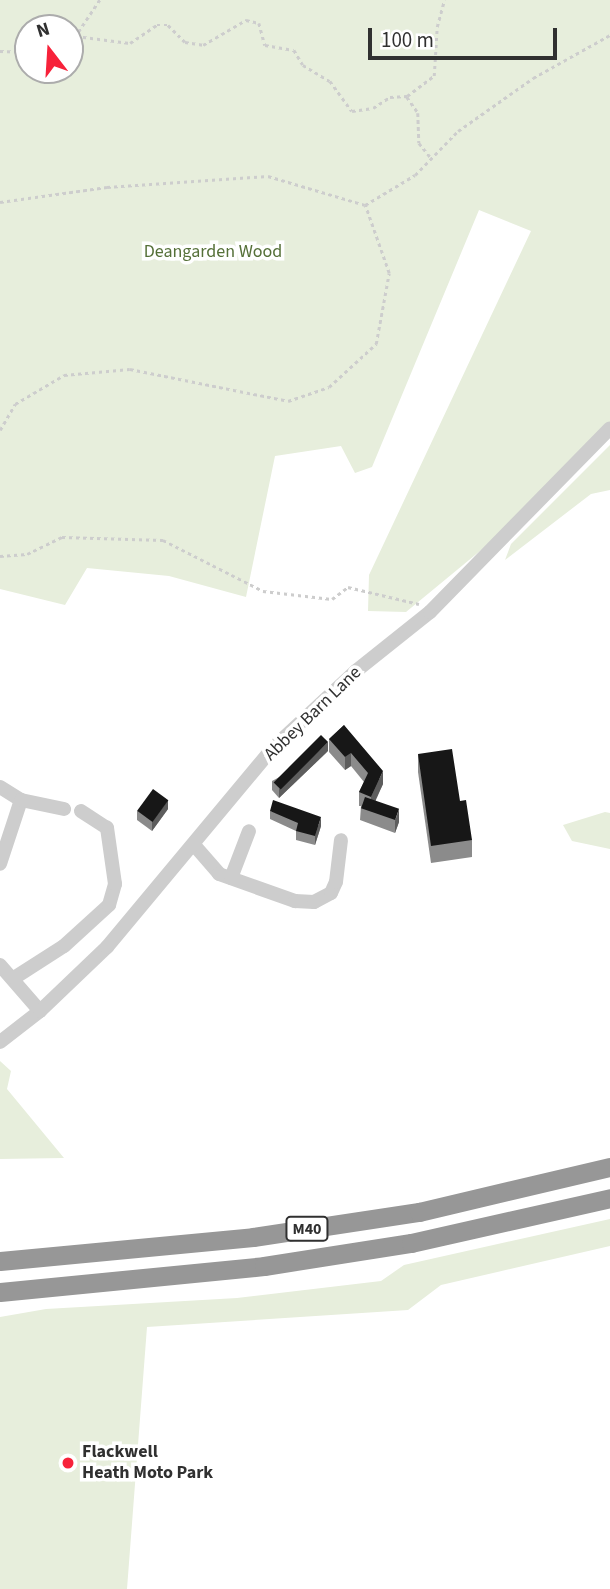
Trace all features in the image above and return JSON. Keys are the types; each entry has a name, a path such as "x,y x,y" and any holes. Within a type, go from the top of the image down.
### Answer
{"highway":[{"name":"M40","path":"0,1261 253,1237 419,1212 610,1167"},
{"name":"M40","path":"0,1292 264,1266 411,1243 610,1198"}],"street":[{"name":"Abbey Barn Lane","path":"0,1042 40,1011 107,947 195,846 273,748 356,671 430,612 610,428"},
{"path":"0,787 21,800 64,808"},
{"path":"0,864 6,825 21,800"},
{"path":"14,978 64,946 109,905 115,884 107,828 80,811"},
{"path":"231,878 249,831"},
{"path":"195,846 208,865 231,878 295,901 313,902 331,893 337,882 341,840"},
{"path":"0,965 40,1011"}],"path":[{"path":"84,24 100,0"},
{"path":"84,37 130,43 157,25 168,25 185,42 203,45 246,20 259,23 264,45 294,50 303,65 330,81 352,111 373,108 390,97 407,96 434,76 437,27 444,0"},
{"path":"0,202 107,187 268,176 365,205 415,175 458,131 533,78 610,35"},
{"path":"407,96 418,113 419,143 432,159"},
{"path":"0,430 15,404 64,375 130,369 288,401 329,387 376,344 389,273 365,205"},
{"path":"0,556 27,554 62,537 163,540 263,591 332,599 348,587 419,604 430,612"}],"green space":[{"name":"Deangarden Wood","path":"0,0 610,0 610,427 514,523 406,612 368,611 369,575 531,231 479,210 372,467 355,473 341,446 275,456 246,597 169,576 87,568 65,605 0,589"},
{"path":"610,445 610,490 591,494 505,560 511,544"},
{"path":"605,812 610,813 610,849 572,841 563,825"},
{"path":"0,1061 11,1071 7,1089 64,1158 0,1159"},
{"name":"Flackwell Heath Moto Park","path":"610,1219 610,1246 441,1285 408,1310 147,1327 127,1589 0,1589 0,1317 46,1309 237,1298 381,1281 404,1265"}],"building":[{"path":"344,725 383,771 371,797 359,792 368,773 351,753 345,757 329,739"},
{"path":"321,735 328,742 281,789 274,782"},
{"path":"452,749 460,801 466,800 472,840 431,846 418,754"},
{"path":"153,789 168,800 153,822 137,811"},
{"path":"365,797 399,809 395,820 361,808"},
{"path":"273,800 321,817 315,836 296,831 298,823 270,811"}],"place":[{"name":"Flackwell Heath Moto Park","path":"68,1463"}]}
